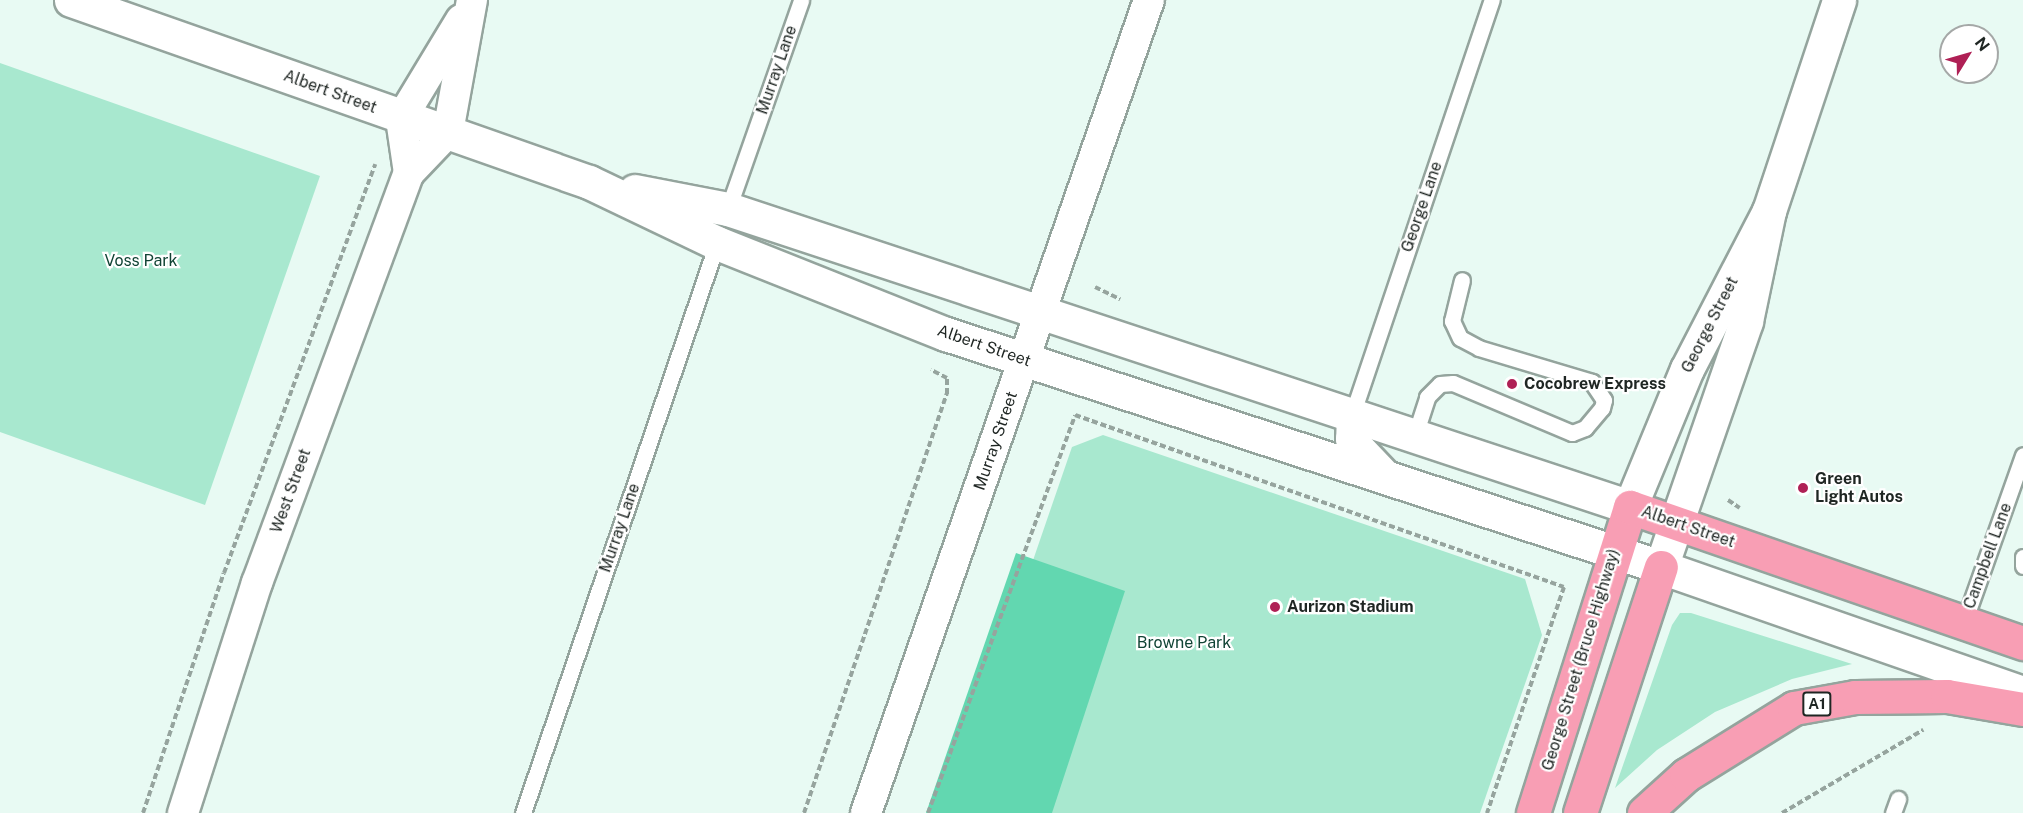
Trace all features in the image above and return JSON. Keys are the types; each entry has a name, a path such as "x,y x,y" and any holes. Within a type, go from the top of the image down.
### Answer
{"highway":[{"name":"Albert Street","path":"1630,507 2023,643"},
{"name":"George Street (Bruce Highway)","path":"1533,813 1613,554 1630,507"},
{"path":"1580,813 1661,567"},
{"name":"A1","path":"1644,813 1686,775 1794,708 1855,697 1947,696 2023,708"}],"street":[{"name":"Albert Street","path":"71,0 401,119 448,132 589,182 717,243 946,334 1024,361 1094,380 1613,554 1661,567 2023,693"},
{"name":"Murray Street","path":"866,813 1149,0"},
{"name":"George Street","path":"1661,567 1746,321 1768,211 1839,0"},
{"path":"401,119 471,3"},
{"path":"448,132 471,3"},
{"name":"West Street","path":"401,119 409,173"},
{"name":"West Street","path":"183,813 257,583 409,173 448,132"},
{"name":"Albert Street","path":"589,182 728,209 1630,507"},
{"name":"George Street","path":"1630,507 1687,369 1768,211"},
{"name":"Albert Street","path":"1352,415 1351,440 1390,480"}],"lane":[{"name":"Murray Lane","path":"728,209 801,0"},
{"name":"George Lane","path":"1352,415 1492,0"},
{"name":"Murray Lane","path":"523,813 717,243"},
{"path":"1414,435 1427,397 1440,384 1453,383 1572,433 1585,428 1602,408 1604,400 1592,382 1479,348 1460,338 1452,321 1462,280"},
{"name":"Campbell Lane","path":"1964,622 2023,455"},
{"path":"2023,557 2023,566"}],"path":[{"path":"1095,287 1120,299"},
{"path":"804,813 947,394 947,378 932,370"},
{"path":"928,813 1075,416 1564,586 1487,813"},
{"path":"1782,813 1933,725"}],"green space":[{"name":"Voss Park","path":"0,63 320,176 205,505 0,432"},
{"name":"Browne Park","path":"1103,435 1525,579 1542,635 1480,813 946,813 1072,447"},
{"path":"1680,613 1691,613 1852,664 1792,679 1715,712 1657,750 1615,788 1672,625"}],"building":[{"path":"1016,553 1125,591 1052,813 926,813"}],"place":[{"name":"Cocobrew Express","path":"1512,384"},
{"name":"Green Light Autos","path":"1803,488"},
{"name":"Aurizon Stadium","path":"1275,607"}]}
